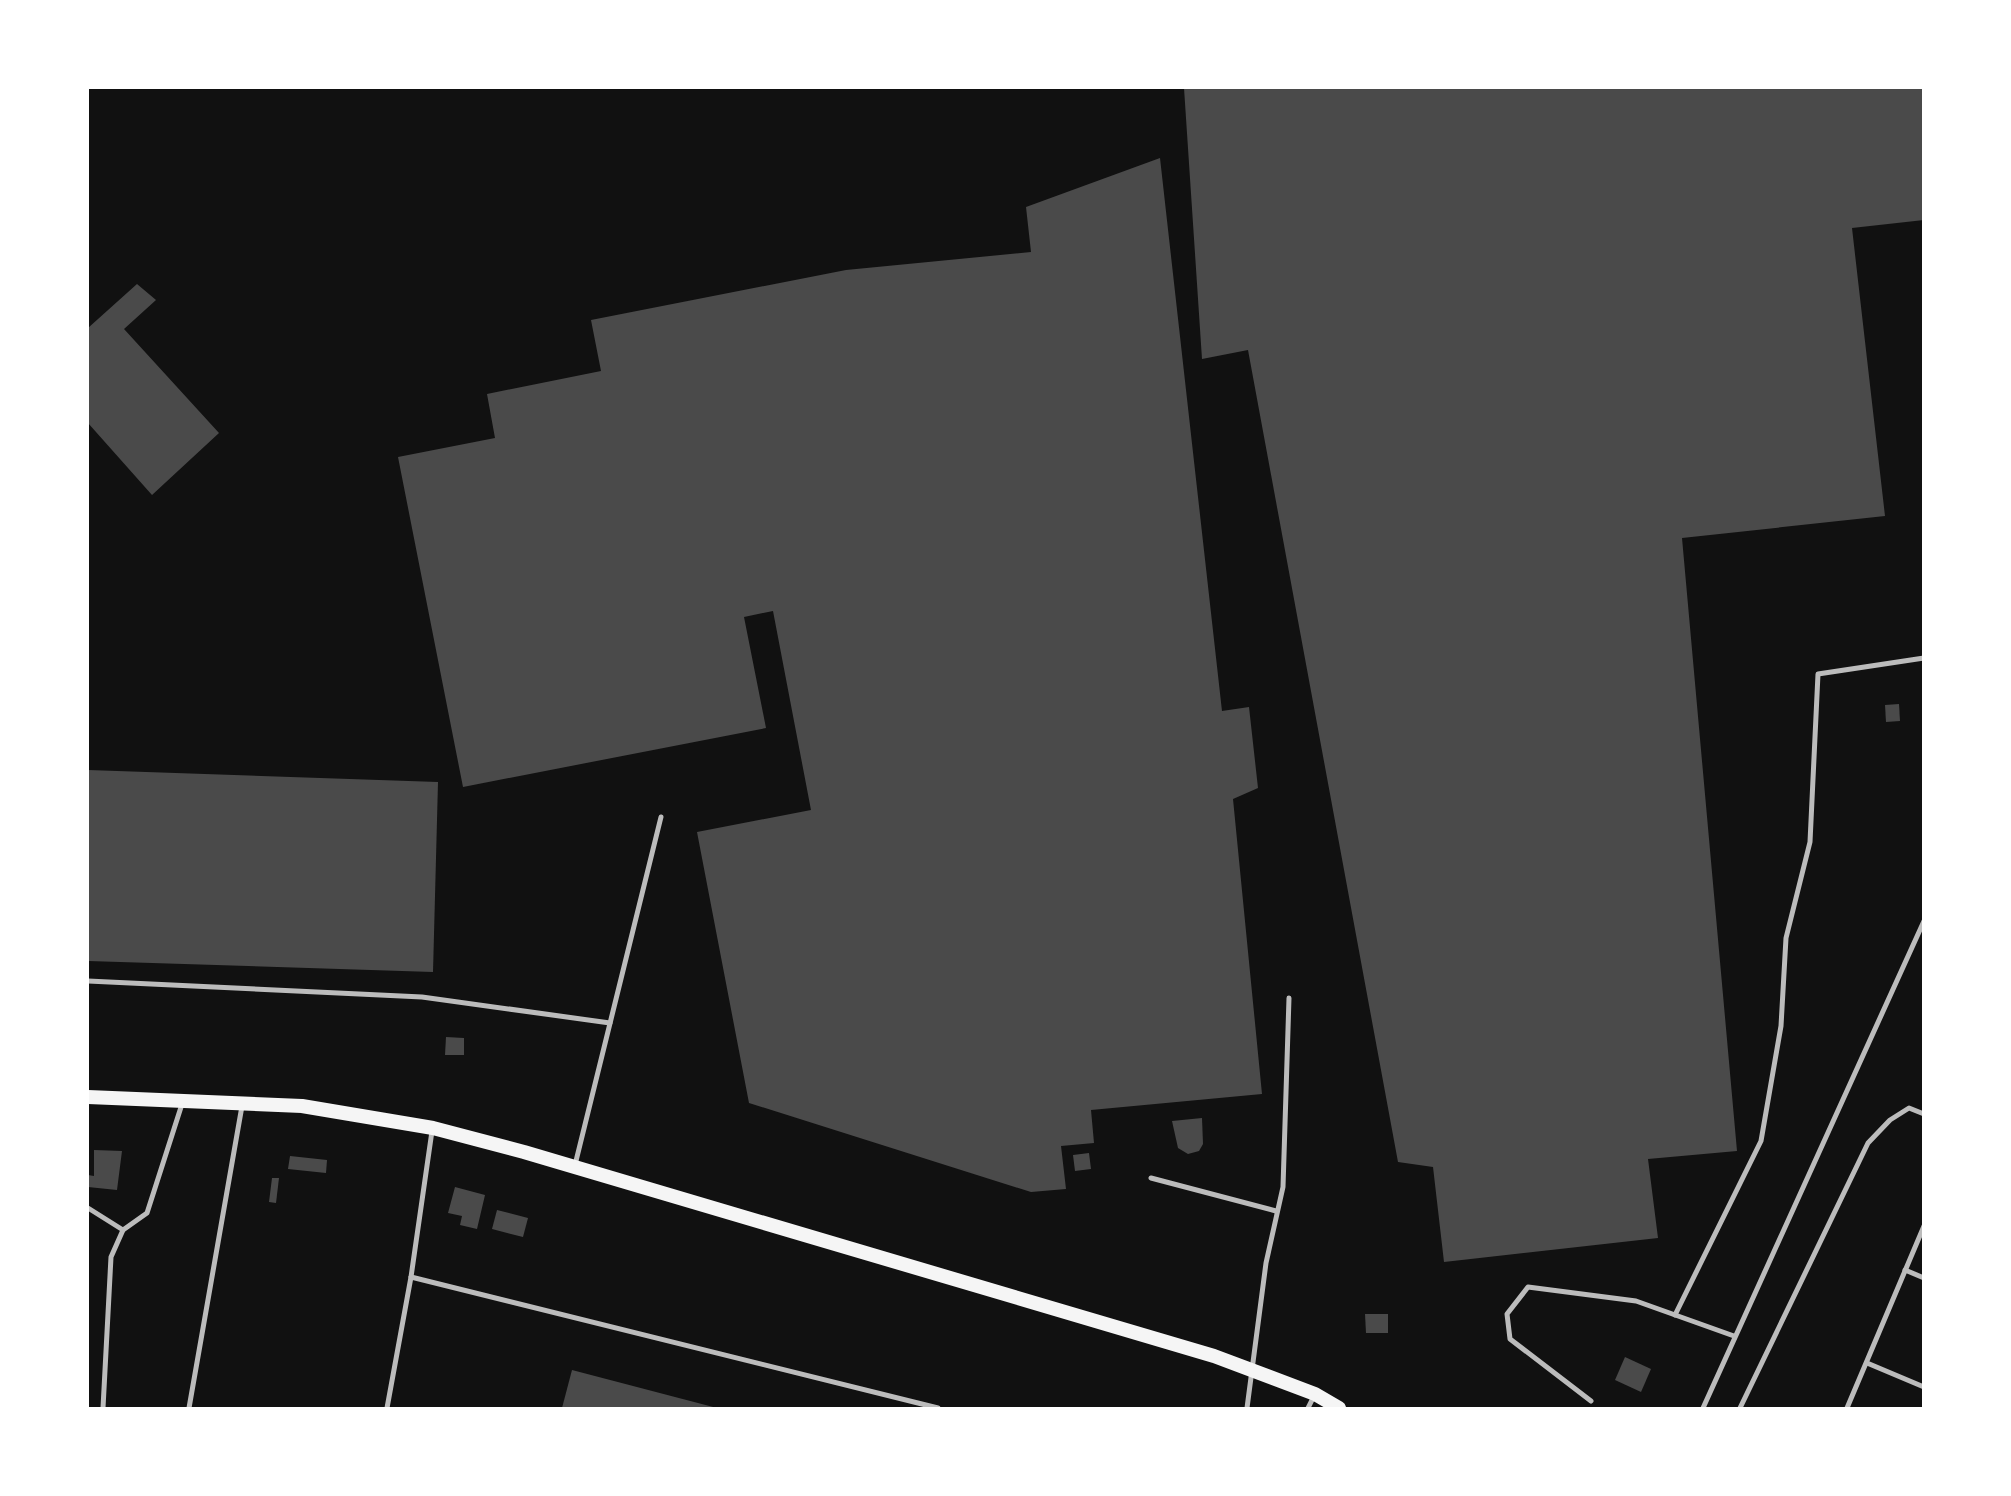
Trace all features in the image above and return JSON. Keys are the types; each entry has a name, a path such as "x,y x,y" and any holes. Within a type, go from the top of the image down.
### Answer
{"main road":[{"path":"88,1097 302,1106 433,1128 1214,1356 1315,1394 1339,1409"}],"lane":[{"path":"1675,1315 1761,1141 1781,1026 1786,938 1810,842 1818,674 1923,658"},
{"path":"574,1168 660,817"},
{"path":"1703,1409 1923,921"},
{"path":"88,981 422,997 610,1023"},
{"path":"1247,1409 1266,1263 1283,1187 1289,998"},
{"path":"103,1409 111,1257 123,1230 147,1213 183,1101"},
{"path":"190,1409 243,1103"},
{"path":"1740,1409 1868,1143 1890,1120 1909,1108 1923,1114"},
{"path":"387,1409 411,1277 433,1128"},
{"path":"1151,1178 1276,1211"},
{"path":"88,1208 123,1230"},
{"path":"1847,1409 1923,1226"},
{"path":"1905,1270 1923,1278"},
{"path":"411,1277 938,1409"},
{"path":"1591,1401 1510,1339 1507,1314 1528,1287 1636,1301 1734,1336"},
{"path":"1867,1363 1923,1387"},
{"path":"1308,1409 1315,1394"}],"building":[{"path":"1184,88 1924,88 1924,220 1852,228 1885,516 1682,538 1737,1151 1648,1159 1658,1238 1444,1262 1433,1167 1398,1162 1248,350 1202,359"},
{"path":"1160,158 1222,711 1249,707 1258,788 1233,799 1262,1094 1091,1110 1094,1143 1061,1146 1066,1189 1031,1192 749,1103 697,832 811,810 773,611 744,617 766,728 463,787 398,457 495,438 487,394 601,371 591,320 846,270 1031,252 1026,207"},
{"path":"137,284 156,300 124,329 219,433 152,495 88,423 88,328"},
{"path":"1899,704 1900,721 1886,722 1885,705"},
{"path":"88,770 438,782 433,972 88,961"},
{"path":"446,1037 464,1038 464,1055 445,1055"},
{"path":"1202,1118 1203,1144 1199,1151 1188,1154 1178,1148 1172,1121"},
{"path":"94,1150 122,1151 117,1190 88,1187 88,1175 94,1176"},
{"path":"1089,1153 1091,1169 1075,1171 1073,1155"},
{"path":"290,1156 327,1160 326,1173 288,1169"},
{"path":"272,1178 279,1178 276,1203 269,1202"},
{"path":"455,1187 485,1195 477,1229 460,1225 462,1216 448,1213"},
{"path":"497,1210 528,1218 523,1237 492,1229"},
{"path":"1365,1314 1388,1314 1388,1333 1366,1333"},
{"path":"1625,1357 1651,1369 1641,1392 1615,1380"},
{"path":"572,1370 717,1408 562,1408"}]}
